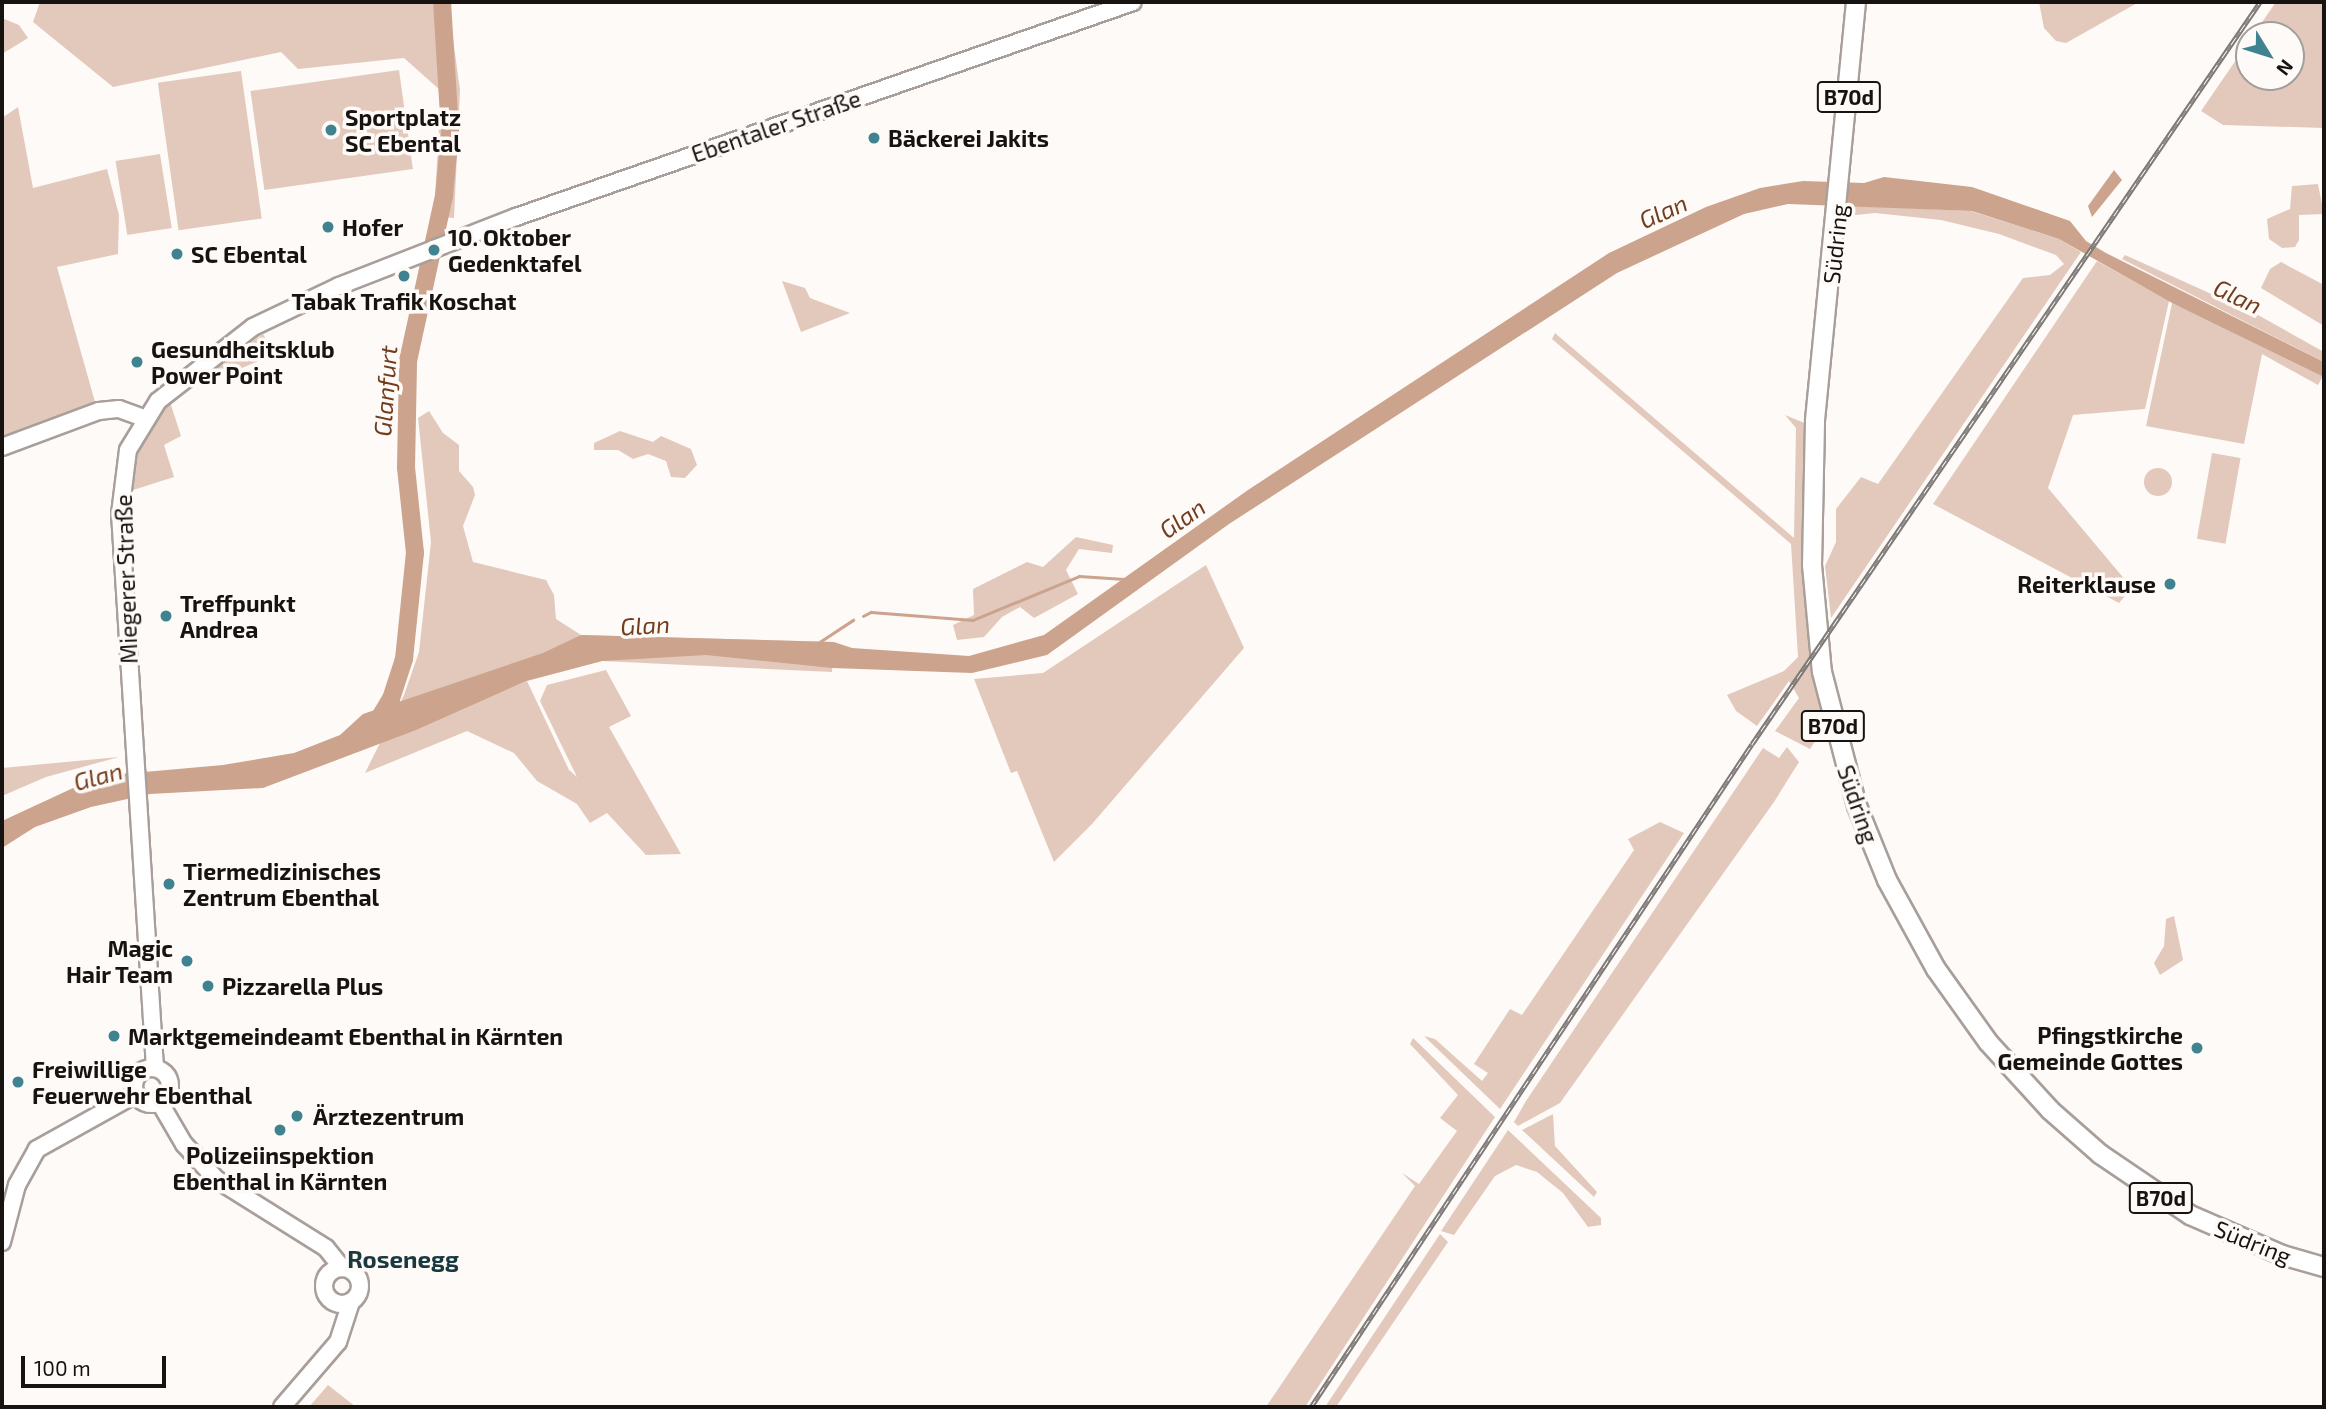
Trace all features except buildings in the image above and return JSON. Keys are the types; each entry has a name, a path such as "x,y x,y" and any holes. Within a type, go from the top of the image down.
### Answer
{"main road":[{"name":"Ebentaler Straße","path":"419,256 1133,2"},
{"name":"Südring","path":"1856,2 1843,168 1815,422 1814,600 1835,734 1857,806 1887,880 1925,952 1970,1019 2018,1077 2070,1128 2152,1193 2190,1215 2283,1255 2324,1267"},
{"name":"Miegerer Straße","path":"160,1103 171,1085 168,1076 155,1068 120,514 125,460 144,418 179,380 253,327 339,286 419,256"},
{"path":"2,447 99,411 119,409 144,418"},
{"path":"155,1068 140,1072 134,1087 136,1094 146,1104 160,1103 205,1170 299,1234 326,1248 336,1270 359,1280 359,1293 343,1303 318,1365 282,1407"},
{"path":"2,1242 17,1185 37,1149 136,1094"},
{"path":"336,1270 323,1287 343,1303"}],"shaded area":[{"path":"40,2 448,2 460,90 454,218 434,216 441,91 404,58 298,69 281,52 113,87 33,22"},
{"path":"2039,2 2139,2 2066,43 2056,41 2044,28"},
{"path":"2276,2 2324,2 2324,128 2223,125 2201,111 2235,61 2235,91 2305,91 2305,21 2263,21"},
{"path":"2,18 19,25 28,38 2,54"},
{"name":"Sportplatz SC Ebental","path":"399,70 413,169 264,190 250,91"},
{"path":"241,71 262,219 179,230 158,83"},
{"path":"18,107 33,188 107,169 119,215 118,254 57,267 95,402 2,440 2,118"},
{"path":"160,154 172,228 127,235 116,161"},
{"path":"2114,170 2122,180 2092,217 2088,206"},
{"path":"1884,177 1972,187 2070,221 2086,241 2106,253 2324,362 2324,377 2172,303 2059,239 1972,211 1788,204 1744,214 1617,273 1229,524 1047,655 972,673 832,668 706,655 602,661 526,681 416,730 263,788 150,794 91,807 35,827 2,848 2,821 99,776 223,765 294,753 340,735 363,714 543,653 581,635 834,642 852,648 969,656 1044,635 1248,490 1609,253 1706,207 1760,188 1803,181 1864,183"},
{"path":"2318,184 2324,214 2299,215 2299,240 2295,247 2282,248 2269,239 2267,219 2290,209 2292,186"},
{"path":"1847,205 1971,211 2059,239 2081,252 1831,618 1825,566 1836,542 1836,509 1861,477 1878,484 2023,278 2050,275 2064,264 2056,255 1999,234 1941,220 1875,213 1846,216"},
{"path":"2125,255 2258,315 2324,352 2324,362 2122,259"},
{"path":"2097,261 2169,301 2145,409 2073,415 2048,488 2132,588 2119,603 1933,504"},
{"path":"2281,262 2324,285 2324,326 2261,288 2270,269"},
{"path":"782,281 805,288 810,298 850,313 801,332"},
{"path":"2172,303 2323,376 2318,385 2262,354 2244,444 2146,426"},
{"path":"1555,333 1794,538 1796,428 1785,415 1807,424 1805,585 1825,726 1810,749 1775,731 1799,698 1789,681 1757,726 1736,711 1727,695 1784,671 1798,657 1791,544 1552,339"},
{"path":"263,334 275,354 200,386 195,380"},
{"path":"170,402 181,436 164,445 174,477 130,491 138,452 149,428"},
{"path":"429,411 443,433 459,445 459,471 473,487 475,495 463,526 473,562 546,580 554,595 556,619 581,635 834,642 832,672 602,661 527,681 569,770 577,777 540,701 547,685 606,670 631,716 609,727 681,854 646,855 607,813 590,823 577,804 537,781 514,753 467,731 365,773 404,695 419,652 431,542 418,418"},
{"path":"620,431 653,442 661,436 691,449 697,465 685,478 671,477 666,461 648,454 633,459 618,450 594,450 594,443"},
{"path":"2212,453 2241,458 2225,544 2197,539"},
{"path":"2158,468 2168,472 2172,482 2168,492 2158,496 2148,492 2144,482 2148,472"},
{"path":"1076,537 1113,545 1112,553 1079,549 1066,570 1078,594 1034,618 1020,607 1002,617 984,637 957,640 953,625 974,615 973,589 1027,562 1043,567"},
{"path":"1206,565 1244,648 1092,824 1054,862 1017,771 1011,773 974,679 1043,673"},
{"path":"1787,747 1799,762 1774,802 1560,1103 1518,1126 1514,1122 1526,1101 1763,748 1779,758"},
{"path":"119,757 46,777 2,796 2,768"},
{"path":"1660,822 1684,833 1500,1109 1424,1036 1435,1039 1482,1081 1488,1073 1474,1064 1510,1009 1522,1015 1634,850 1628,839"},
{"path":"2174,916 2183,960 2160,975 2154,963 2164,946 2166,919"},
{"path":"1413,1038 1495,1117 1305,1407 1266,1407 1415,1186 1402,1173 1419,1184 1457,1131 1440,1118 1458,1095 1410,1044"},
{"path":"1553,1114 1555,1146 1597,1192 1594,1197 1522,1130"},
{"path":"1508,1130 1601,1218 1601,1225 1588,1227 1563,1193 1537,1172 1516,1165 1495,1176 1454,1235 1441,1231"},
{"path":"1440,1234 1448,1242 1336,1407 1325,1407"},
{"path":"328,1385 356,1407 309,1407"}],"waterway":[{"name":"Glanfurt","path":"374,727 391,699 404,659 415,553 406,468 408,361 444,196 450,132 442,2"},
{"path":"863,616 871,612 973,620 1079,576 1124,579"},
{"path":"818,643 853,620"}],"railway":[{"path":"1311,1407 1752,744 2260,2"}],"place":[{"name":"Sportplatz SC Ebental","path":"331,130"},
{"name":"Bäckerei Jakits","path":"874,138"},
{"name":"Hofer","path":"328,227"},
{"name":"10. Oktober Gedenktafel","path":"434,250"},
{"name":"SC Ebental","path":"177,254"},
{"name":"Tabak Trafik Koschat","path":"404,276"},
{"name":"Gesundheitsklub Power Point","path":"137,362"},
{"name":"Reiterklause","path":"2170,584"},
{"name":"Treffpunkt Andrea","path":"166,616"},
{"name":"Tiermedizinisches Zentrum Ebenthal","path":"169,884"},
{"name":"Magic Hair Team","path":"187,961"},
{"name":"Pizzarella Plus","path":"208,986"},
{"name":"Marktgemeindeamt Ebenthal in Kärnten","path":"114,1036"},
{"name":"Pfingstkirche Gemeinde Gottes","path":"2197,1048"},
{"name":"Freiwillige Feuerwehr Ebenthal","path":"18,1082"},
{"name":"Ärztezentrum","path":"297,1116"},
{"name":"Polizeiinspektion Ebenthal in Kärnten","path":"280,1130"}],"district":[{"name":"Rosenegg","path":"403,1259"}],"water label":[{"name":"Glan","path":"1663,211"},
{"name":"Glan","path":"2238,296"},
{"name":"Glan","path":"1182,518"},
{"name":"Glan","path":"645,625"},
{"name":"Glan","path":"98,776"}]}
